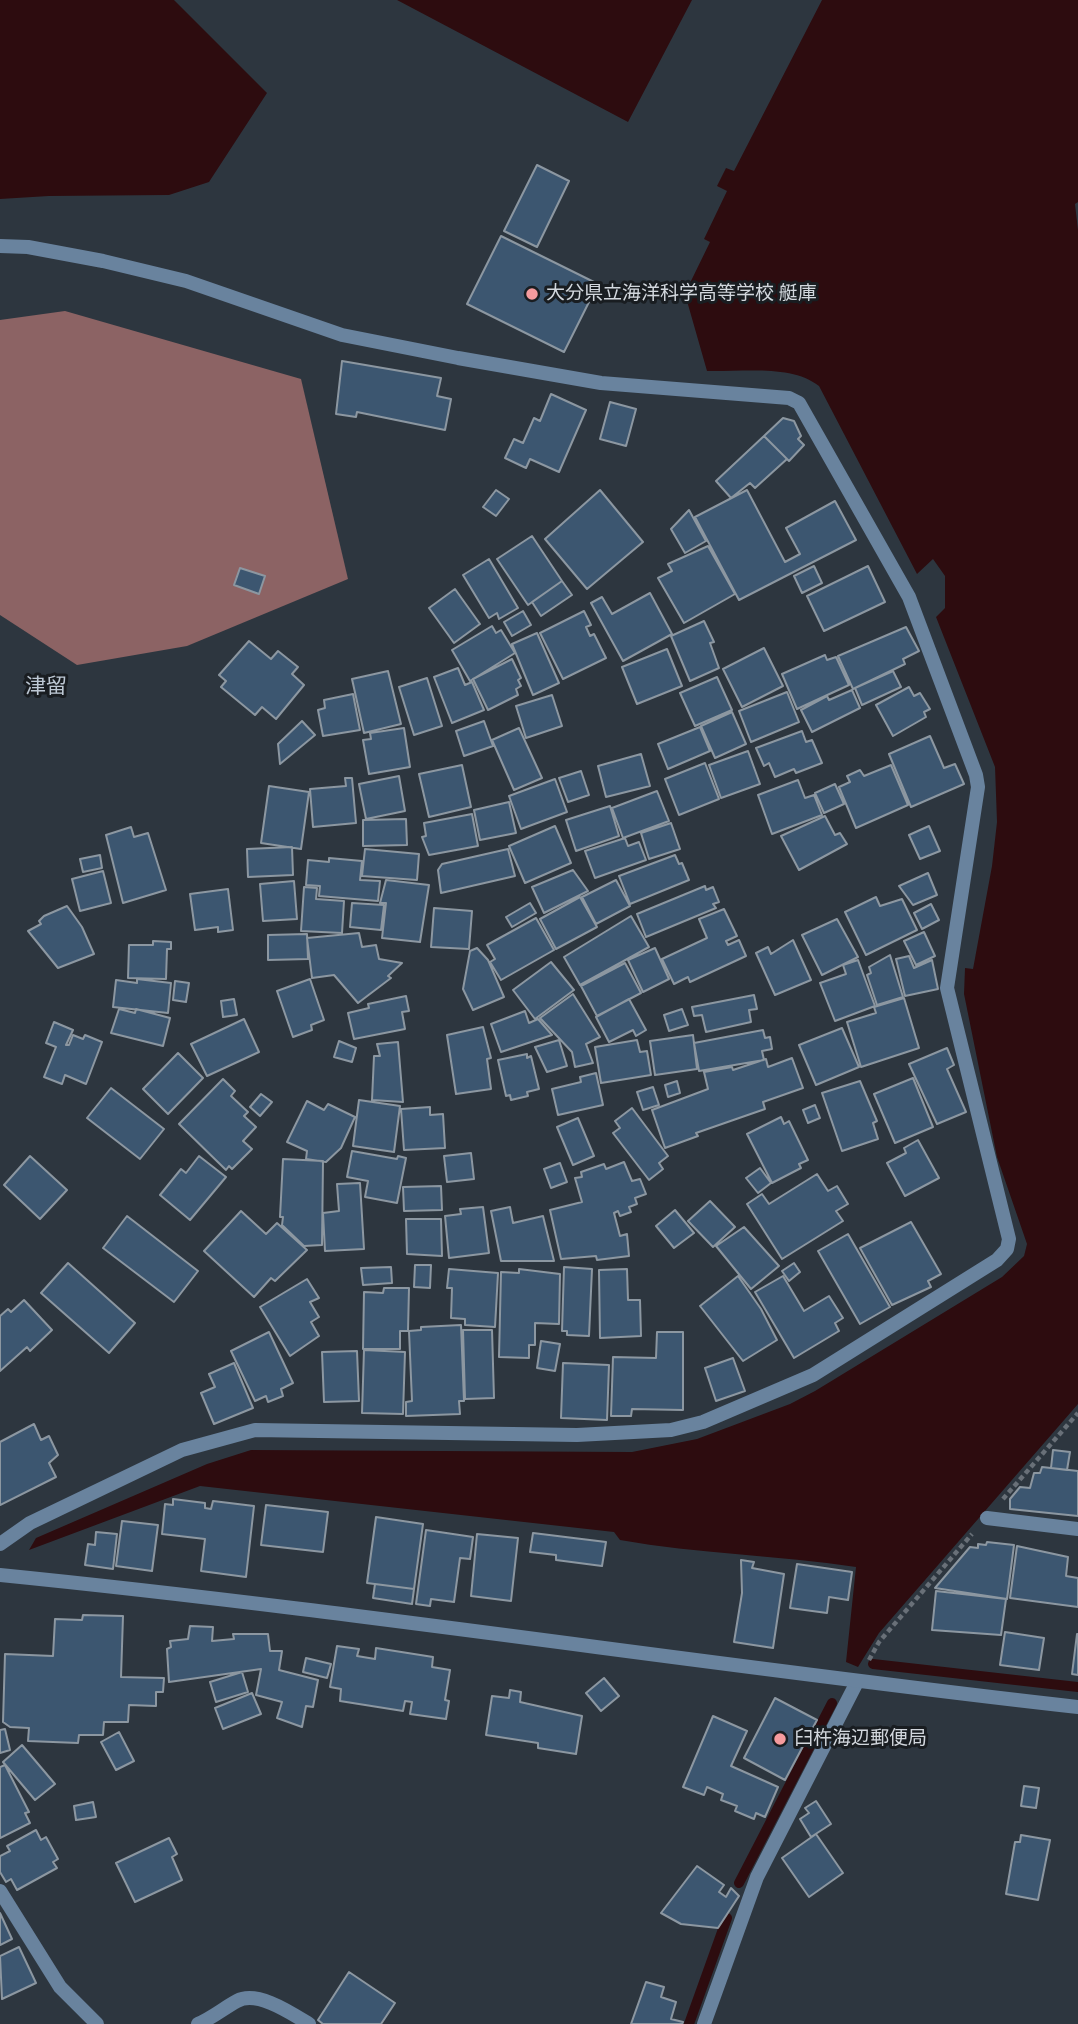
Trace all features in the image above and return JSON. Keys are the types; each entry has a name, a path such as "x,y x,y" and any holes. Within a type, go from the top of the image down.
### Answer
{"street":[{"path":"0,246 28,247 103,261 186,281 342,335 432,353 601,383 789,398 799,402 909,597 976,775 978,787 947,988 999,1210 1009,1239 1007,1249 997,1260 813,1375 771,1396 703,1422 671,1430 577,1435 255,1430 182,1450 30,1522 0,1544"},
{"path":"986,1518 1078,1529"},
{"path":"0,1575 172,1592 857,1682 1078,1707"},
{"path":"704,2024 757,1877 857,1682"},
{"path":"0,1891 60,1987 97,2024"},
{"path":"198,2024 240,1999 254,1998 279,2006 309,2024"}],"path":[{"path":"857,1682 879,1642 1078,1413"}],"shaded area":[{"path":"0,0 174,0 267,93 209,182 169,195 0,199"},
{"path":"397,0 692,0 628,122"},
{"path":"822,0 1078,0 1078,202 1075,204 1078,230 1078,1404 879,1633 858,1667 846,1662 856,1567 649,1545 620,1540 614,1532 200,1486 29,1550 36,1538 207,1464 251,1450 632,1452 697,1439 790,1404 815,1391 1002,1277 1024,1256 1027,1244 997,1157 964,994 965,968 973,969 992,866 997,822 995,767 936,617 945,608 945,576 933,559 917,574 819,386 808,379 781,372 707,371 681,280 690,283 710,242 704,239 727,191 717,186 726,168 734,171"},
{"path":"65,311 301,379 348,579 187,646 77,665 0,615 0,320"}],"building":[{"path":"537,165 569,181 537,247 504,231"},
{"name":"大分県立海洋科学高等学校 艇庫","path":"501,236 598,284 564,352 467,304"},
{"path":"342,361 441,378 437,396 451,399 445,430 357,412 356,417 336,414"},
{"path":"551,394 586,410 559,472 530,459 526,468 505,458 514,439 523,443 534,418 540,421"},
{"path":"610,402 636,409 626,446 600,439"},
{"path":"783,418 794,421 801,436 798,439 804,445 789,461 764,436"},
{"path":"764,436 787,459 755,488 750,483 731,498 716,481"},
{"path":"496,490 509,499 496,516 483,507"},
{"path":"600,490 643,542 587,589 545,539"},
{"path":"747,490 785,562 800,554 786,528 835,501 856,540 739,600 695,517"},
{"path":"689,510 706,541 685,553 671,529"},
{"path":"532,536 562,581 528,605 497,559"},
{"path":"708,546 735,594 684,623 658,578 672,571 668,564"},
{"path":"489,559 518,608 499,619 497,613 489,618 463,575"},
{"path":"814,566 822,583 802,593 794,576"},
{"path":"868,566 885,602 824,631 807,596"},
{"path":"240,568 265,576 259,594 234,585"},
{"path":"562,581 572,595 541,616 532,602"},
{"path":"455,589 480,624 454,643 429,608"},
{"path":"650,593 672,634 623,661 591,603 602,597 612,614"},
{"path":"523,611 531,625 512,636 504,622"},
{"path":"584,611 591,625 586,627 590,636 594,634 606,658 563,679 540,633"},
{"path":"704,621 714,642 710,643 719,668 690,681 671,636"},
{"path":"492,626 496,633 501,630 515,653 470,681 452,650"},
{"path":"906,627 919,651 903,659 905,664 853,689 838,656"},
{"path":"537,633 559,683 533,695 512,644"},
{"path":"249,641 271,659 278,651 298,667 292,674 304,685 276,719 262,707 255,715 221,687 226,681 219,675"},
{"path":"764,648 783,686 742,707 723,669"},
{"path":"667,649 682,686 637,704 622,667"},
{"path":"825,655 827,660 836,657 849,685 797,709 782,674"},
{"path":"512,659 521,678 518,680 521,686 516,689 518,695 488,710 473,679"},
{"path":"458,668 465,685 472,682 484,710 452,723 434,677"},
{"path":"388,671 401,724 364,733 352,679"},
{"path":"893,671 901,687 862,705 855,688"},
{"path":"717,677 732,710 695,726 680,693"},
{"path":"427,678 442,726 414,735 399,687"},
{"path":"909,687 914,696 920,693 930,709 924,712 926,717 893,736 876,705"},
{"path":"852,690 860,708 812,732 801,710 827,696 829,700"},
{"path":"787,692 799,722 751,742 739,711"},
{"path":"353,694 360,730 323,736 318,710 325,708 324,700"},
{"path":"552,695 562,726 526,738 516,706"},
{"path":"732,712 746,744 715,758 701,726"},
{"path":"302,721 315,735 280,764 278,744"},
{"path":"484,721 493,746 464,756 456,731"},
{"path":"700,727 710,751 668,769 658,744"},
{"path":"404,728 410,767 369,774 363,740 371,739 370,733"},
{"path":"519,728 542,778 514,790 492,740"},
{"path":"802,731 806,742 812,740 822,763 796,773 794,769 775,777 769,763 764,766 756,748"},
{"path":"930,736 944,768 955,764 964,784 911,807 889,754"},
{"path":"748,751 760,784 721,798 709,765"},
{"path":"641,754 650,786 606,797 598,766"},
{"path":"705,763 719,799 679,815 665,779"},
{"path":"462,765 471,807 429,817 419,774"},
{"path":"891,765 908,805 856,828 839,787 850,782 847,776 860,770 864,776"},
{"path":"581,771 589,795 568,802 559,778"},
{"path":"399,776 405,811 366,819 359,784"},
{"path":"345,778 352,778 356,823 313,827 310,789 346,786"},
{"path":"555,779 567,812 521,829 509,796"},
{"path":"798,780 805,798 814,795 822,815 772,834 758,795"},
{"path":"835,784 844,804 824,813 815,793"},
{"path":"269,786 309,792 301,849 261,843"},
{"path":"657,791 669,821 623,838 612,808"},
{"path":"509,802 516,833 480,840 474,810"},
{"path":"610,806 619,836 576,851 566,820"},
{"path":"472,814 478,846 429,855 422,837 426,836 424,823"},
{"path":"825,816 835,835 840,833 847,844 799,870 781,836"},
{"path":"406,819 407,845 363,846 363,820"},
{"path":"671,823 680,849 649,859 641,833"},
{"path":"555,826 571,863 525,883 509,846"},
{"path":"929,826 940,851 920,859 909,835"},
{"path":"131,827 134,837 148,833 166,890 123,903 106,835"},
{"path":"625,838 628,846 639,842 646,860 595,878 585,851"},
{"path":"292,847 293,875 248,877 247,849"},
{"path":"365,849 419,854 417,880 362,876"},
{"path":"508,849 515,876 441,893 438,870 442,864"},
{"path":"100,855 102,868 83,872 80,859"},
{"path":"675,855 679,864 682,863 689,880 630,904 619,876"},
{"path":"329,858 362,861 360,880 380,881 378,901 319,896 320,886 306,885 308,860 329,862"},
{"path":"573,870 588,891 544,913 532,887"},
{"path":"103,871 111,903 80,911 72,879"},
{"path":"928,873 937,895 913,905 899,886"},
{"path":"386,880 429,885 420,942 382,938 386,903 380,903"},
{"path":"616,880 630,906 596,924 582,897"},
{"path":"294,881 297,919 263,921 260,884"},
{"path":"705,886 706,890 713,887 719,902 713,904 716,908 646,937 637,914"},
{"path":"304,887 317,888 316,899 344,901 342,933 301,931"},
{"path":"228,889 233,930 218,932 218,927 195,930 190,894"},
{"path":"580,897 597,927 556,949 540,919"},
{"path":"876,897 880,906 902,899 917,930 866,955 845,912"},
{"path":"352,903 384,905 381,930 350,927"},
{"path":"530,903 536,913 512,927 506,917"},
{"path":"931,904 939,920 922,929 914,913"},
{"path":"67,906 82,927 94,954 58,968 28,931 41,924 39,921 44,916"},
{"path":"434,908 472,911 469,949 431,947"},
{"path":"724,909 737,936 726,941 728,945 739,940 746,956 690,982 688,977 674,984 662,959 707,938 699,919"},
{"path":"631,916 649,947 580,985 564,957"},
{"path":"536,918 554,950 501,980 490,962 495,959 487,945"},
{"path":"837,919 858,957 822,975 802,935"},
{"path":"924,932 935,956 916,965 904,941"},
{"path":"359,933 362,947 376,945 379,959 402,963 388,976 391,978 358,1003 334,975 312,978 307,938"},
{"path":"307,934 308,959 268,960 268,935"},
{"path":"793,940 811,980 775,995 756,953 768,947 771,954"},
{"path":"153,941 171,942 171,949 167,949 166,979 128,978 129,945 153,945"},
{"path":"477,948 488,960 504,997 473,1010 463,989 470,951"},
{"path":"655,948 669,979 643,992 628,960"},
{"path":"890,955 903,997 877,1005 867,975 871,973 869,967"},
{"path":"909,956 914,968 932,960 938,989 905,996 896,959"},
{"path":"858,960 875,1006 835,1021 820,983 846,974 843,965"},
{"path":"551,962 574,990 535,1019 513,990"},
{"path":"625,963 641,993 597,1016 581,986"},
{"path":"137,979 171,983 168,1013 113,1007 116,980 137,983"},
{"path":"310,979 324,1020 311,1025 312,1030 293,1037 277,991"},
{"path":"175,981 189,983 186,1002 173,1000"},
{"path":"573,994 600,1037 586,1044 593,1063 575,1067 572,1052 540,1018"},
{"path":"754,995 757,1009 749,1010 751,1022 706,1032 702,1015 694,1016 692,1007"},
{"path":"406,996 409,1011 402,1012 405,1029 354,1039 348,1013 369,1008 368,1004"},
{"path":"904,998 919,1048 861,1067 847,1022 876,1013 874,1007"},
{"path":"234,999 237,1015 223,1017 221,1001"},
{"path":"629,999 646,1030 636,1036 633,1030 609,1042 596,1017"},
{"path":"119,1009 135,1013 136,1009 170,1018 163,1046 111,1033"},
{"path":"682,1009 688,1025 669,1031 664,1015"},
{"path":"525,1011 529,1023 538,1019 552,1035 501,1052 491,1024"},
{"path":"244,1019 259,1052 207,1076 191,1044"},
{"path":"54,1022 73,1030 66,1045 69,1045 73,1035 83,1039 85,1035 102,1042 86,1084 65,1075 62,1084 44,1077 56,1047 46,1043"},
{"path":"483,1027 491,1058 487,1059 491,1089 456,1094 447,1035"},
{"path":"842,1028 859,1067 816,1085 799,1045"},
{"path":"763,1030 765,1038 770,1037 772,1049 762,1051 764,1060 699,1071 694,1043"},
{"path":"693,1035 697,1069 655,1075 650,1041"},
{"path":"559,1040 567,1066 547,1072 535,1047"},
{"path":"637,1040 640,1052 647,1051 651,1075 601,1083 595,1047"},
{"path":"339,1041 356,1048 352,1062 334,1057"},
{"path":"398,1042 403,1102 372,1100 374,1056 380,1056 377,1044"},
{"path":"947,1048 954,1065 947,1069 966,1112 937,1124 909,1064"},
{"path":"178,1053 203,1078 168,1114 143,1089"},
{"path":"527,1054 527,1058 531,1056 539,1089 527,1092 528,1096 511,1100 510,1095 506,1096 498,1060"},
{"path":"792,1058 803,1088 763,1102 765,1109 696,1133 698,1136 665,1148 652,1110 708,1089 704,1072 732,1067 733,1070 766,1059 768,1067"},
{"path":"596,1073 603,1105 558,1115 552,1089 581,1082 580,1077"},
{"path":"913,1078 933,1127 895,1143 874,1094"},
{"path":"223,1079 235,1091 231,1096 248,1112 244,1116 256,1127 243,1141 252,1149 232,1169 229,1166 226,1170 179,1124"},
{"path":"677,1081 680,1093 668,1097 665,1085"},
{"path":"860,1081 877,1121 873,1123 878,1139 842,1151 822,1093"},
{"path":"653,1087 659,1105 643,1110 637,1092"},
{"path":"111,1088 164,1129 140,1159 87,1118"},
{"path":"261,1094 272,1102 260,1116 250,1107"},
{"path":"359,1100 400,1106 394,1152 353,1146"},
{"path":"307,1101 324,1110 328,1104 355,1117 341,1148 326,1162 306,1159 307,1151 287,1142"},
{"path":"815,1105 820,1118 808,1123 803,1110"},
{"path":"430,1107 430,1115 443,1114 445,1148 404,1150 401,1109"},
{"path":"632,1108 668,1156 659,1163 663,1169 649,1180 613,1133 620,1128 615,1121"},
{"path":"781,1117 784,1124 789,1121 808,1160 799,1164 801,1168 772,1183 747,1134"},
{"path":"578,1118 594,1156 573,1165 557,1127"},
{"path":"918,1140 939,1178 905,1196 887,1163 906,1153 904,1148"},
{"path":"352,1151 397,1159 398,1156 406,1158 397,1203 365,1197 368,1181 347,1177"},
{"path":"471,1153 474,1179 447,1182 444,1156"},
{"path":"30,1156 67,1190 40,1219 4,1185"},
{"path":"199,1156 226,1177 190,1220 160,1195 181,1169 186,1173"},
{"path":"283,1159 323,1161 322,1245 304,1246 282,1225 283,1217 280,1217"},
{"path":"624,1162 632,1181 640,1179 646,1194 635,1198 637,1204 629,1207 631,1212 620,1216 618,1211 614,1213 620,1236 627,1234 629,1256 597,1260 596,1256 561,1259 550,1210 582,1202 575,1178 582,1177 581,1172 604,1164 606,1169"},
{"path":"560,1163 567,1182 551,1188 544,1169"},
{"path":"760,1168 771,1183 758,1193 746,1178"},
{"path":"817,1174 828,1191 837,1186 848,1204 836,1211 843,1221 782,1259 747,1204 762,1194 769,1204"},
{"path":"360,1183 364,1249 325,1251 323,1213 339,1211 337,1184"},
{"path":"441,1186 442,1210 404,1211 403,1187"},
{"path":"710,1201 735,1227 713,1247 688,1221"},
{"path":"483,1207 489,1253 449,1258 445,1216 461,1214 460,1209"},
{"path":"510,1207 513,1223 543,1216 554,1261 501,1261 491,1211"},
{"path":"675,1210 694,1233 674,1248 656,1226"},
{"path":"241,1211 266,1234 277,1223 307,1250 275,1281 271,1278 254,1297 204,1251"},
{"path":"127,1216 198,1271 174,1302 103,1248"},
{"path":"406,1219 441,1219 442,1256 407,1254"},
{"path":"911,1222 941,1274 928,1281 931,1287 892,1305 860,1248"},
{"path":"744,1227 779,1266 751,1289 716,1246"},
{"path":"848,1234 890,1307 860,1324 818,1251"},
{"path":"68,1263 135,1323 109,1353 41,1293"},
{"path":"794,1263 800,1272 789,1281 782,1271"},
{"path":"415,1265 431,1265 430,1288 414,1287"},
{"path":"391,1267 392,1283 363,1285 361,1268"},
{"path":"564,1267 592,1269 589,1336 567,1335 567,1331 562,1331"},
{"path":"449,1269 498,1273 495,1327 465,1325 465,1319 451,1318 452,1288 447,1288"},
{"path":"519,1269 560,1274 559,1324 535,1323 535,1345 529,1345 529,1358 499,1357 501,1272 519,1273"},
{"path":"627,1269 628,1300 640,1300 641,1336 600,1338 599,1270"},
{"path":"738,1276 761,1309 777,1340 743,1361 700,1306"},
{"path":"783,1276 804,1311 829,1296 843,1318 835,1323 839,1331 794,1358 755,1292"},
{"path":"307,1279 319,1298 310,1302 319,1317 311,1322 319,1336 290,1356 260,1307"},
{"path":"384,1288 409,1288 408,1331 400,1331 400,1349 363,1349 364,1292 383,1293"},
{"path":"24,1300 52,1330 30,1351 27,1347 0,1371 0,1316 8,1309 11,1312"},
{"path":"461,1325 464,1401 459,1401 460,1414 406,1416 406,1402 412,1401 409,1331 421,1330 421,1327"},
{"path":"463,1330 492,1330 494,1398 465,1399"},
{"path":"269,1332 293,1383 281,1389 283,1396 268,1402 266,1396 255,1401 231,1351"},
{"path":"657,1332 683,1332 683,1410 632,1409 631,1416 611,1416 613,1357 656,1358"},
{"path":"541,1341 560,1344 555,1371 537,1368"},
{"path":"364,1350 405,1352 403,1414 362,1413"},
{"path":"357,1351 359,1401 324,1402 322,1352"},
{"path":"733,1358 745,1391 716,1401 705,1368"},
{"path":"234,1363 253,1408 214,1424 201,1393 215,1387 209,1374"},
{"path":"563,1363 609,1365 607,1420 561,1418"},
{"path":"34,1424 41,1440 49,1436 58,1455 49,1463 56,1477 0,1505 0,1442"},
{"path":"1053,1450 1070,1452 1067,1470 1051,1468"},
{"path":"1042,1467 1078,1471 1078,1516 1010,1509 1010,1499 1020,1487 1030,1488 1034,1473 1040,1473"},
{"path":"173,1499 205,1503 205,1508 211,1509 213,1501 254,1506 246,1577 201,1571 205,1539 162,1534 165,1504 173,1505"},
{"path":"266,1505 328,1512 323,1552 261,1545"},
{"path":"376,1517 423,1524 414,1589 367,1583"},
{"path":"122,1521 158,1525 152,1571 116,1566"},
{"path":"426,1530 473,1537 470,1559 460,1558 454,1602 431,1599 430,1606 416,1604"},
{"path":"96,1532 117,1534 113,1569 85,1565 88,1544 95,1545"},
{"path":"533,1533 606,1542 602,1566 556,1560 556,1555 530,1552"},
{"path":"477,1534 518,1538 511,1601 471,1596"},
{"path":"987,1542 1014,1545 1007,1599 935,1588 970,1547 978,1548 978,1544 986,1545"},
{"path":"1017,1546 1068,1557 1066,1576 1078,1578 1078,1607 1010,1598"},
{"path":"741,1560 754,1562 752,1568 784,1574 773,1648 734,1642 742,1593"},
{"path":"797,1564 852,1572 848,1600 829,1597 827,1613 790,1608"},
{"path":"375,1584 414,1589 412,1604 373,1598"},
{"path":"936,1591 1006,1599 1001,1635 932,1630"},
{"path":"83,1615 123,1616 121,1677 164,1678 163,1692 156,1692 156,1706 129,1705 128,1722 104,1722 103,1735 79,1735 78,1743 28,1741 29,1728 10,1727 3,1722 5,1654 53,1656 55,1619 82,1620"},
{"path":"190,1626 213,1627 212,1641 234,1639 233,1634 268,1634 270,1651 282,1651 279,1670 318,1680 313,1707 306,1706 302,1727 277,1718 282,1702 256,1695 261,1669 169,1682 167,1649 171,1647 170,1641 188,1639"},
{"path":"1005,1632 1044,1638 1039,1670 1000,1665"},
{"path":"1078,1634 1078,1675 1072,1674"},
{"path":"337,1646 359,1649 357,1656 375,1659 376,1648 433,1657 432,1667 450,1670 445,1700 449,1701 446,1719 410,1714 412,1702 405,1701 403,1711 340,1701 341,1689 330,1687"},
{"path":"306,1658 331,1664 327,1678 303,1672"},
{"path":"242,1672 248,1692 216,1702 210,1682"},
{"path":"604,1678 619,1696 601,1711 586,1693"},
{"path":"510,1690 521,1692 520,1702 582,1716 576,1754 538,1748 538,1743 486,1735 492,1696 509,1698"},
{"path":"252,1693 261,1714 223,1729 215,1708"},
{"name":"臼杵海辺郵便局","path":"775,1698 817,1720 785,1780 744,1758"},
{"path":"713,1716 747,1731 731,1766 778,1787 765,1817 756,1813 754,1819 735,1811 737,1806 721,1800 723,1794 707,1787 704,1795 683,1787"},
{"path":"5,1729 10,1750 0,1753 0,1730"},
{"path":"119,1732 134,1761 116,1770 101,1742"},
{"path":"22,1745 55,1784 35,1800 3,1762"},
{"path":"5,1765 29,1812 25,1813 30,1823 0,1838 0,1767"},
{"path":"1024,1786 1039,1788 1036,1808 1021,1806"},
{"path":"816,1801 831,1824 811,1837 800,1819 809,1813 805,1808"},
{"path":"93,1802 96,1817 76,1820 74,1806"},
{"path":"36,1830 41,1840 46,1837 58,1859 53,1862 57,1868 17,1890 11,1879 6,1882 0,1872 0,1856 10,1851 7,1846"},
{"path":"816,1834 843,1873 809,1897 782,1858"},
{"path":"1021,1835 1050,1840 1038,1900 1006,1894 1015,1842 1020,1842"},
{"path":"169,1838 177,1854 172,1857 182,1880 135,1902 116,1863"},
{"path":"697,1866 724,1885 719,1892 726,1897 731,1888 739,1896 718,1928 681,1924 661,1913"},
{"path":"0,1913 12,1939 0,1945"},
{"path":"19,1947 36,1983 2,1999 0,1956"},
{"path":"349,1972 395,2003 381,2024 323,2024 318,2020"},
{"path":"646,1982 664,1987 661,1997 676,2002 671,2019 683,2022 682,2024 631,2024"}],"waterway":[{"path":"873,1664 1078,1687"},
{"path":"739,1883 832,1703"},
{"path":"689,2024 727,1918"}],"place":[{"name":"大分県立海洋科学高等学校 艇庫","path":"532,294"},
{"name":"臼杵海辺郵便局","path":"780,1739"}],"district":[{"name":"津留","path":"46,687"}]}
